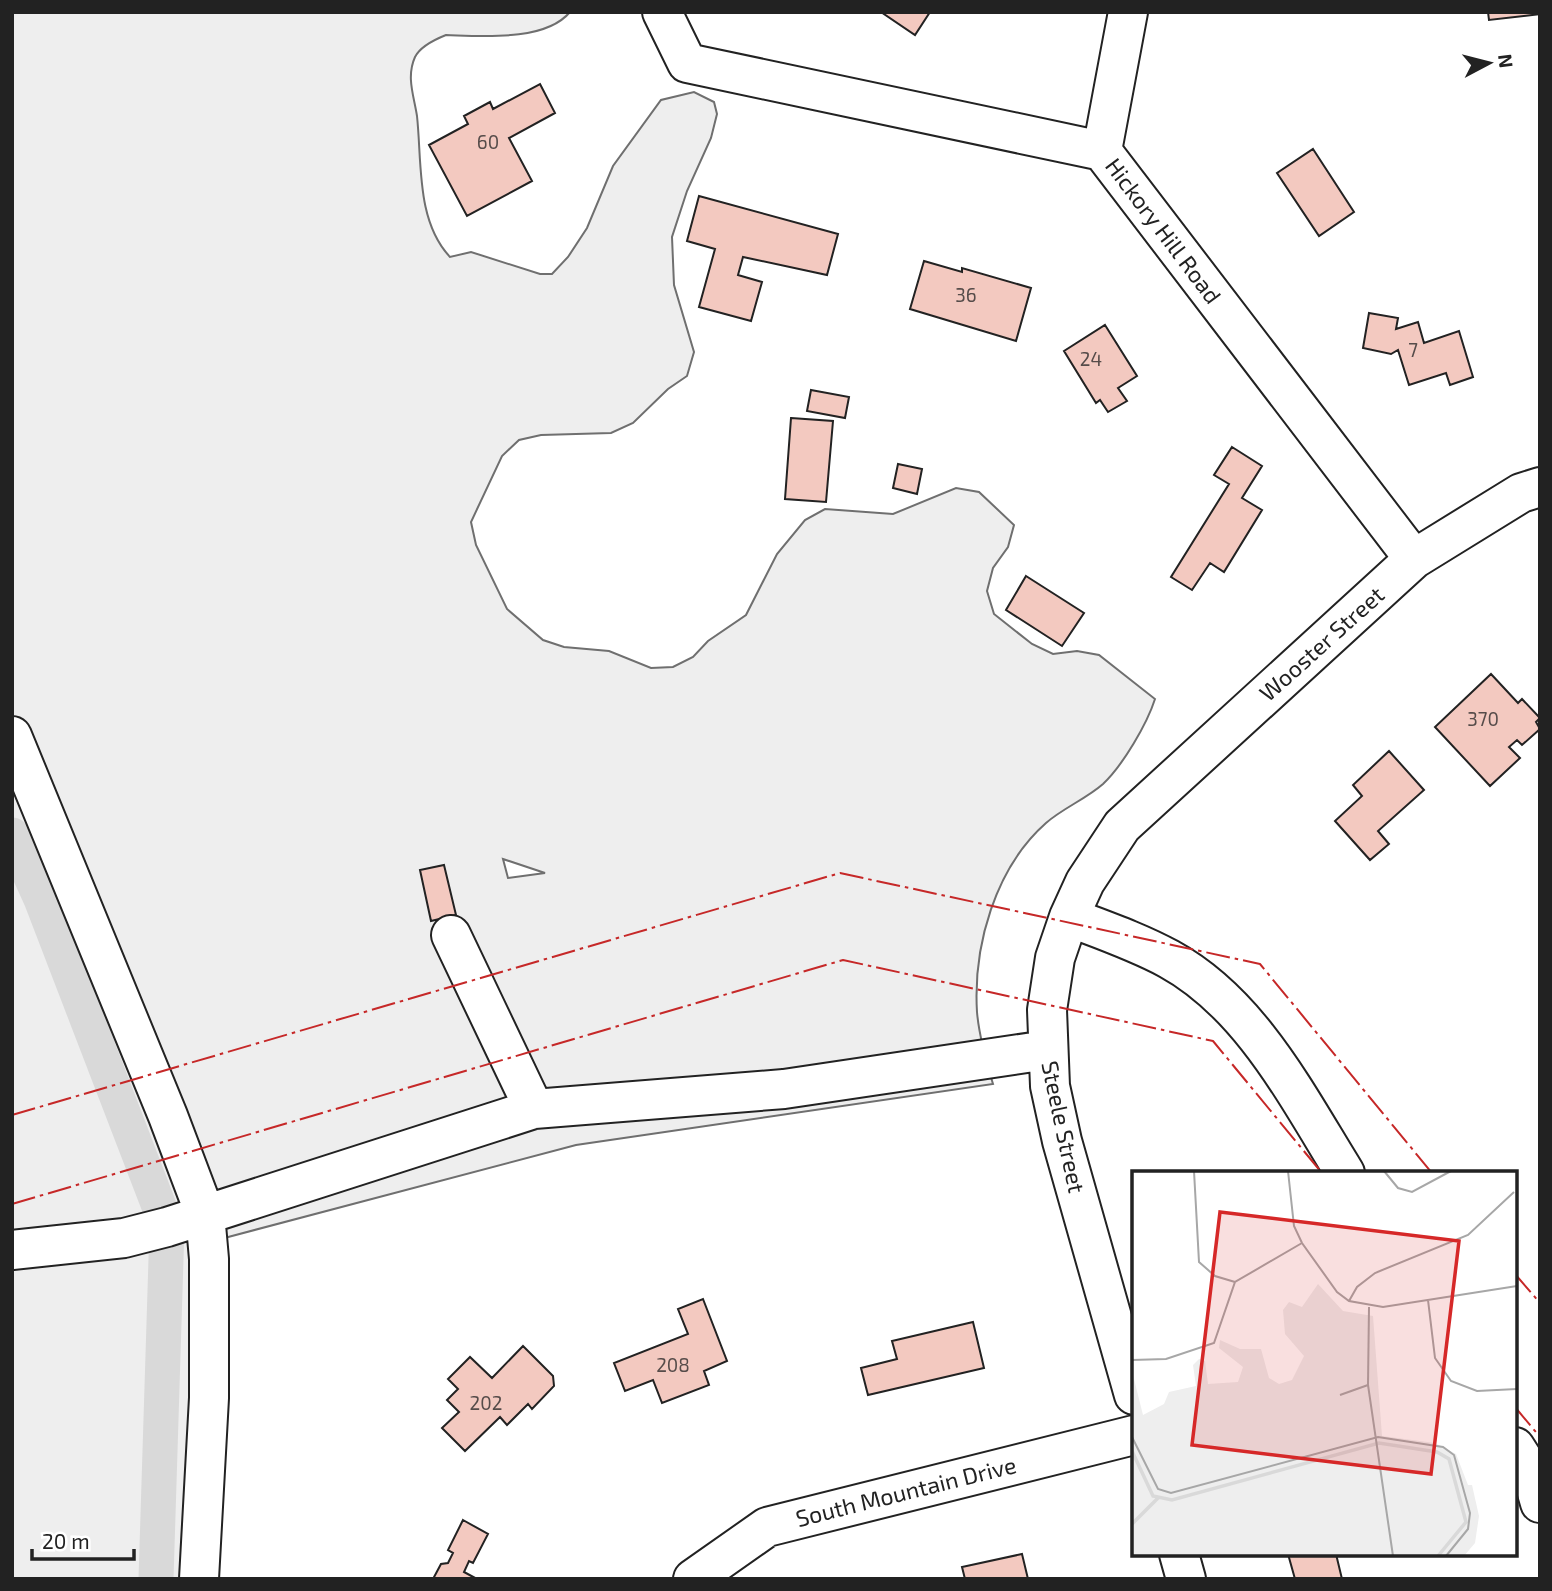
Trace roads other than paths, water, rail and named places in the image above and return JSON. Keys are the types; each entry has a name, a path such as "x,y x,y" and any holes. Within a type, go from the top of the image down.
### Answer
{"street":[{"name":"Hickory Hill Road","path":"662,12 687,63 1102,151 1414,559"},
{"path":"1102,151 1128,12"},
{"name":"Wooster Street","path":"1122,827 1414,559 1521,493 1540,487"},
{"path":"12,736 169,1116 205,1213 209,1259 209,1398 198,1579"},
{"name":"Steele Street","path":"1122,827 1085,882 1055,958 1047,1010 1047,1049 1062,1141 1132,1388"},
{"path":"1069,918 1170,959 1230,1005 1277,1063 1344,1171"},
{"path":"451,934 534,1109"},
{"path":"12,1250 124,1238 534,1109 785,1089 1047,1049"},
{"name":"South Mountain Drive","path":"692,1579 766,1527 1132,1435"},
{"path":"1517,1450 1531,1472 1540,1503"},
{"path":"1179,1556 1185,1579"}],"waterway":[{"path":"12,835 41,899 167,1227 156,1579"}]}
